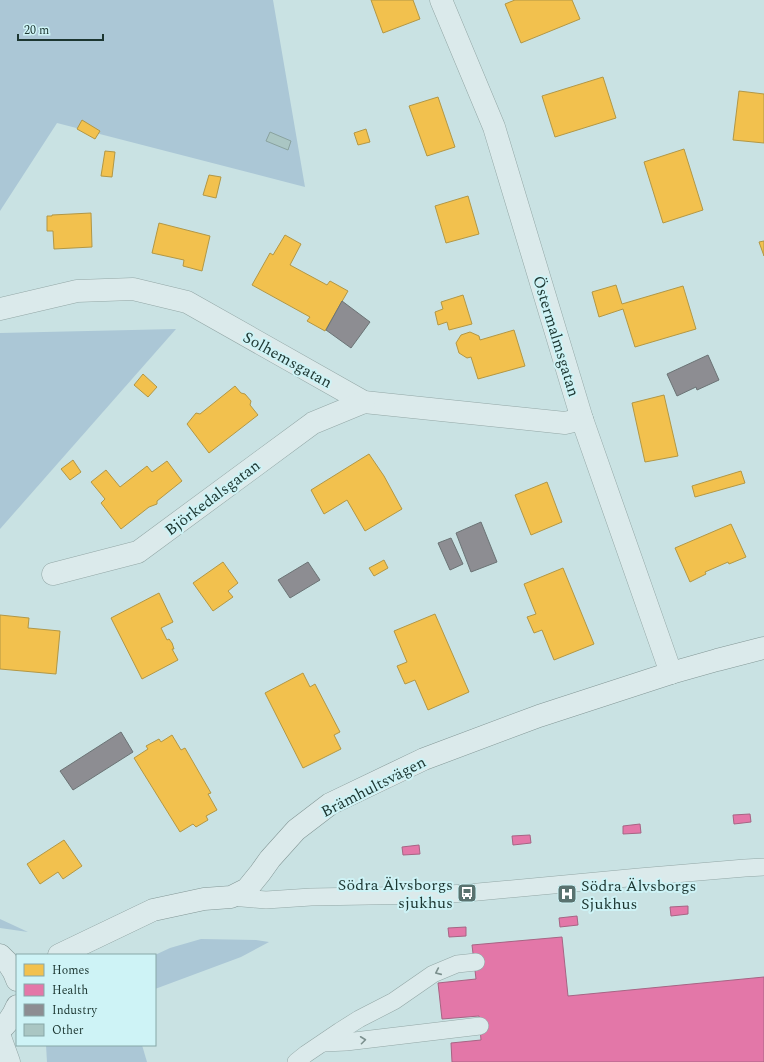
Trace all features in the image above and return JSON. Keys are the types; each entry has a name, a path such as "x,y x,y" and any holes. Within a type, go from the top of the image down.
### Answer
{"street":[{"name":"Östermalmsgatan","path":"441,0 494,127 582,419 671,673"},
{"name":"Solhemsgatan","path":"0,308 77,292 133,289 187,302 364,402 564,423 582,419"},
{"name":"Björkedalsgatan","path":"53,574 138,552 313,423 364,402"},
{"name":"Brämhultsvägen","path":"717,660 737,643 764,636"},
{"name":"Brämhultsvägen","path":"60,954 153,910 204,899 231,897 246,888 260,874 270,859 296,830 330,804 424,759 539,716 671,673 764,648"},
{"path":"0,955 10,964 16,976"},
{"path":"0,1030 9,1020 16,1008"},
{"path":"0,1037 9,1062"}],"lane":[{"path":"231,897 266,900 311,897 427,895 764,867"},
{"path":"296,1062 359,1019 394,1001 433,974 457,964 476,962"},
{"path":"324,1043 346,1042 480,1026"}],"shaded area":[{"path":"0,0 273,0 305,187 57,123 0,211"},
{"path":"176,329 0,529 0,333"},
{"path":"0,919 28,932 0,928"},
{"path":"201,939 256,940 269,942 241,957 156,989 156,955 170,948"},
{"path":"46,1046 142,1046 147,1062 47,1062"}],"building: Homes":[{"path":"371,0 413,0 420,19 383,33"},
{"path":"515,0 572,0 580,19 521,43 505,4"},
{"path":"603,77 616,118 555,137 542,96"},
{"path":"739,91 764,94 764,143 733,140"},
{"path":"438,97 455,147 427,156 409,106"},
{"path":"82,120 100,131 95,139 77,129"},
{"path":"366,129 370,142 358,145 354,133"},
{"path":"684,149 703,210 663,223 644,162"},
{"path":"105,151 115,152 112,177 101,176"},
{"path":"209,175 221,177 216,198 203,195"},
{"path":"468,196 479,234 446,243 435,206"},
{"path":"91,213 92,247 54,249 53,231 47,231 47,216"},
{"path":"159,223 210,236 202,271 183,266 184,260 152,253"},
{"path":"285,235 301,244 290,265 327,285 330,281 348,291 325,331 307,321 310,317 252,285 270,253 273,255"},
{"path":"764,241 764,256 759,242"},
{"path":"616,285 622,304 683,286 696,329 635,347 623,309 599,317 592,292"},
{"path":"463,295 472,324 449,330 447,322 438,325 435,312 443,309 441,302"},
{"path":"514,330 525,366 478,379 471,357 467,358 459,353 456,343 461,335 470,332 479,336 480,340"},
{"path":"143,374 157,387 148,397 134,385"},
{"path":"235,386 251,401 250,405 258,415 209,453 187,424 196,413 200,414"},
{"path":"664,395 678,456 645,462 632,403"},
{"path":"369,454 384,476 402,509 365,531 347,500 324,514 311,490"},
{"path":"73,460 81,472 70,480 61,469"},
{"path":"167,461 182,481 157,501 157,504 149,507 121,529 101,503 105,499 91,482 106,470 120,487 147,466 152,472"},
{"path":"741,471 745,483 695,497 692,486"},
{"path":"547,482 562,522 531,535 515,495"},
{"path":"731,524 746,557 729,564 728,562 705,572 706,574 690,582 675,548"},
{"path":"384,560 388,568 374,576 369,568"},
{"path":"223,562 238,583 228,591 233,597 213,611 193,583"},
{"path":"563,568 594,644 554,660 542,630 534,633 527,617 536,614 524,584"},
{"path":"159,593 173,622 161,628 167,640 169,639 172,643 174,649 172,649 178,660 142,679 111,618"},
{"path":"435,614 469,692 428,710 415,680 405,684 397,666 407,662 394,631"},
{"path":"0,615 29,618 28,628 60,631 56,674 0,669"},
{"path":"303,673 310,687 315,684 340,732 334,735 341,749 303,768 265,693"},
{"path":"172,735 181,750 185,748 211,793 208,794 217,810 206,816 208,820 196,827 193,824 180,832 134,758 148,749 146,746 159,739 161,742"},
{"path":"64,840 82,866 63,879 58,872 40,884 27,864"}],"building: Health":[{"path":"750,814 751,822 734,824 733,815"},
{"path":"640,824 641,833 623,834 623,826"},
{"path":"530,835 531,843 513,845 512,836"},
{"path":"419,845 420,854 403,855 402,847"},
{"path":"688,906 688,914 671,916 670,907"},
{"path":"577,916 578,925 560,927 559,918"},
{"path":"466,927 466,936 449,937 448,928"},
{"path":"562,937 568,996 764,977 764,1062 452,1062 451,1043 481,1040 479,1016 442,1019 438,983 476,979 472,945"}],"building: Industry":[{"path":"342,301 370,322 351,348 326,330"},
{"path":"708,355 719,380 697,390 696,387 677,396 667,374"},
{"path":"481,522 497,562 471,572 456,533"},
{"path":"451,538 463,564 450,570 438,543"},
{"path":"308,562 320,580 290,598 278,580"},
{"path":"121,732 133,752 73,790 60,771"}],"building: Other":[{"path":"270,132 291,141 288,150 266,141"}],"place":[{"name":"Södra Älvsborgs sjukhus","path":"467,893"},
{"name":"Södra Älvsborgs Sjukhus","path":"567,894"}]}
